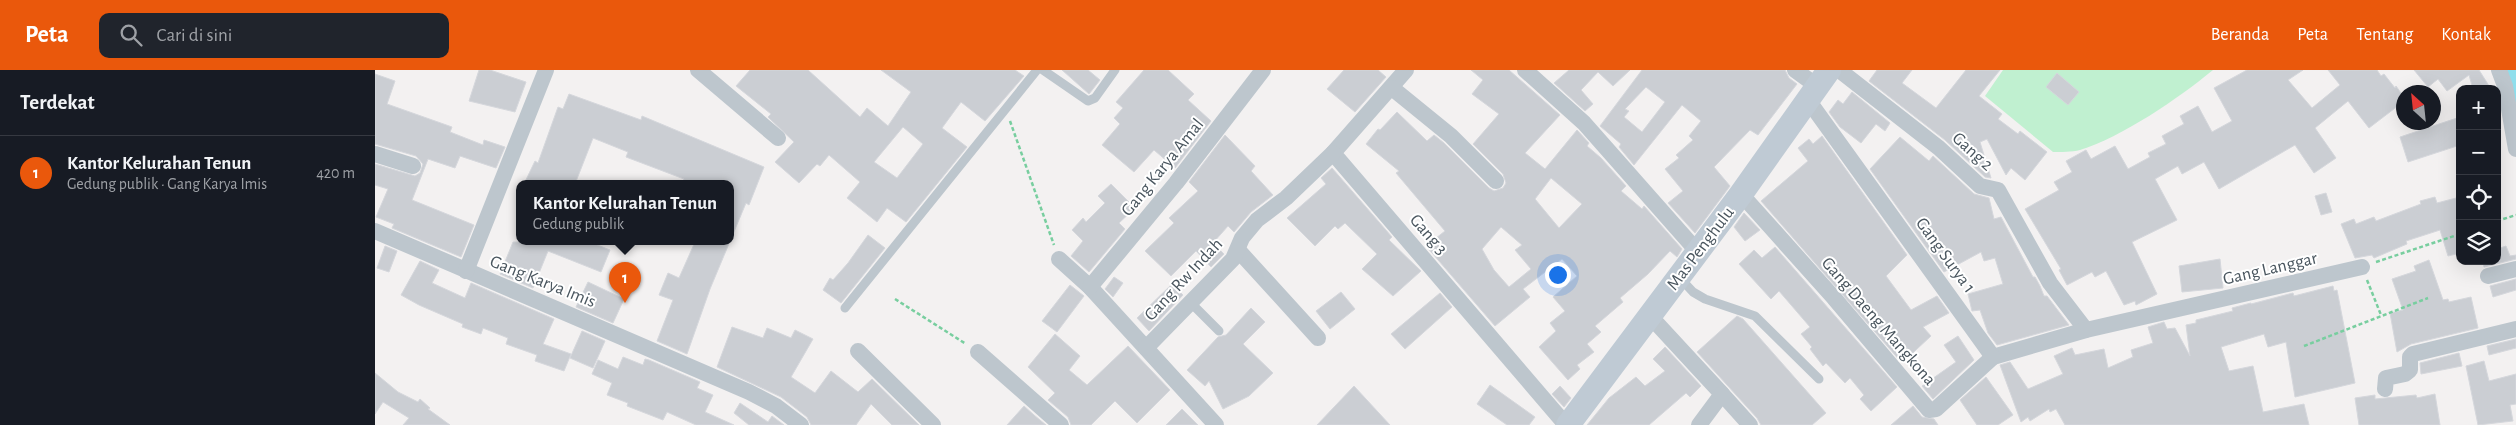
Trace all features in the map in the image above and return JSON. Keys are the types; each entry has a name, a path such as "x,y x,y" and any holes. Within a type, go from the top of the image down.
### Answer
{"street":[{"path":"466,271 546,70"},
{"path":"698,70 778,138"},
{"name":"Gang Karya Amal","path":"1090,287 1176,183 1263,70"},
{"path":"1333,153 1407,70"},
{"path":"1525,70 1584,123 1697,251"},
{"name":"Gang Surya 1","path":"1795,70 1818,86 1993,357"},
{"name":"Gang 2","path":"1839,70 1939,148 1980,186 1998,190 2050,283 2086,330"},
{"path":"2499,70 2505,86 2516,149"},
{"name":"Mas Penghulu","path":"1567,425 1741,194 1818,86"},
{"path":"1392,88 1451,136 1496,181"},
{"name":"Gang Rw Indah","path":"1146,348 1233,259 1239,250 1242,238 1257,220 1286,198 1333,153"},
{"name":"Gang 3","path":"1333,153 1567,425"},
{"path":"375,154 413,166"},
{"name":"Gang Daeng Mangkona","path":"1741,194 1834,298 1929,410 1936,409 1993,357"},
{"name":"Gang Karya Imis","path":"375,231 466,271 569,312 749,392 776,406 801,425"},
{"path":"1239,250 1318,338"},
{"path":"1059,259 1090,287 1216,425"},
{"name":"Gang Langgar","path":"2086,330 2362,267"},
{"path":"2488,276 2516,269"},
{"path":"1649,315 1750,425"},
{"path":"2385,389 2386,378 2405,374 2410,370 2413,354 2516,329"},
{"path":"1993,357 2086,330"},
{"path":"858,351 933,425"},
{"path":"978,352 1061,425"},
{"path":"1699,425 1722,394"}],"lane":[{"path":"845,308 1037,70"},
{"path":"1043,70 1088,101 1095,98 1115,70"},
{"path":"1678,276 1693,292 1705,299 1755,316 1819,379"},
{"path":"1190,302 1219,331"}],"path":[{"path":"1005,108 1059,259"},
{"path":"2500,220 2516,215"},
{"path":"2381,315 2362,267 2456,235"},
{"path":"2304,346 2428,298"},
{"path":"895,299 978,352"}],"green space":[{"path":"2003,70 2213,70 2149,116 2114,136 2080,150 2053,152 1985,96"}],"water":[{"path":"2504,70 2516,70 2516,129"}],"building":[{"path":"479,70 490,70 526,82 515,112 469,101"},
{"path":"750,70 808,70 860,117 867,108 888,126 911,92 881,70 1015,70 1024,76 985,121 961,102 942,128 967,147 906,222 887,208 877,222 847,198 860,182 829,155 820,166 817,164 799,183 775,162 794,142 768,117 771,114 736,86","holes":["903,127 923,144 897,178 874,162"]},
{"path":"1062,70 1088,70 1100,80 1089,94"},
{"path":"1144,70 1168,70 1194,94 1188,100 1211,121 1175,168 1154,150 1134,172 1102,145 1120,124 1114,118 1123,108 1116,102"},
{"path":"1344,70 1378,70 1386,77 1355,112 1327,89"},
{"path":"1471,70 1509,70 1560,115 1525,153 1545,169 1577,130 1589,143 1587,146 1601,158 1626,186 1621,191 1642,209 1644,206 1682,249 1677,257 1670,251 1648,274 1620,298 1623,302 1595,326 1601,332 1587,344 1594,352 1577,365 1580,369 1568,380 1539,347 1556,331 1550,323 1565,311 1553,297 1577,276 1562,259 1523,289 1530,297 1495,326 1426,246 1445,231 1396,173 1399,171 1366,144 1378,129 1380,130 1397,112 1427,141 1434,135 1444,143 1489,188 1494,191 1503,188 1506,183 1503,174 1473,144 1499,114 1472,94 1483,80","holes":["1551,178 1582,204 1559,228 1535,199","1501,227 1522,245 1515,250 1531,269 1509,287 1494,270 1482,249"]},
{"path":"1569,70 1630,70 1613,86 1598,72 1581,90 1593,104 1585,111 1554,83"},
{"path":"1642,70 1785,70 1789,78 1797,84 1758,135 1750,130 1714,167 1730,186 1695,233 1668,203 1683,191 1665,169 1679,158 1676,155 1693,140 1689,136 1701,121 1682,105 1634,165 1619,147 1621,144 1600,126","holes":["1646,87 1665,102 1642,132 1624,117 1629,111 1625,109"]},
{"path":"1877,70 1912,70 1902,83 1936,108 1966,70 2000,70 1979,96 2002,114 1998,119 2018,134 2020,131 2047,152 2025,180 2011,168 2006,175 1987,139 1980,142 1991,178 1985,177 1945,140 1869,81"},
{"path":"2247,70 2303,70 2288,80 2312,108 2340,85 2328,70 2377,70 2381,76 2384,74 2395,88 2396,86 2396,107 2369,128 2348,101 2315,128 2336,158 2314,173 2295,145 2219,189 2204,162 2182,174 2178,166 2155,179 2177,220 2132,242 2157,294 2136,305 2135,301 2124,305 2106,271 2095,277 2092,272 2067,285 2059,270 2061,269 2025,209 2059,190 2054,182 2072,172 2066,161 2086,150 2091,159 2115,146 2128,169 2150,157 2148,153 2166,144 2162,136 2184,124 2180,116 2198,106 2212,132 2232,121 2214,88"},
{"path":"2414,70 2479,70 2488,85 2472,85 2469,75 2447,91 2438,79 2430,85 2426,85"},
{"path":"2057,73 2079,92 2068,105 2046,87"},
{"path":"375,74 395,81 387,104 452,127 450,132 483,145 484,140 505,147 496,168 460,156 455,168 428,159 412,200 474,225 461,257 392,228 394,224 376,217 388,189 375,185 375,164 415,176 420,173 423,164 416,156 375,144"},
{"path":"1852,92 1890,123 1885,131 1876,124 1861,143 1840,127 1829,112 1838,100 1843,104"},
{"path":"569,94 641,120 642,116 764,167 749,205 746,203 734,232 734,180 684,180 626,157 628,152 593,138 577,180 526,180 535,161 538,163 558,107 563,109"},
{"path":"2456,118 2456,146 2408,162 2400,137 2421,130 2441,130 2441,123"},
{"path":"1225,135 1255,166 1251,171 1273,195 1251,212 1234,232 1228,226 1213,243 1224,254 1211,267 1196,251 1171,276 1145,251 1174,223 1169,218 1198,191 1189,182"},
{"path":"1822,136 1907,255 1886,276 1911,310 1937,296 1949,313 1923,327 1931,336 1902,363 1761,201 1808,161 1798,148 1809,139 1813,144"},
{"path":"1900,137 1929,161 1933,156 1974,194 1989,198 1994,219 2001,217 2044,296 2047,296 2069,325 1997,345 1988,333 1980,310 1972,311 1968,294 2003,284 1995,258 1984,261 1981,252 1944,272 1870,169"},
{"path":"1332,168 1392,237 1389,240 1421,271 1393,296 1362,269 1377,254 1345,223 1338,229 1335,226 1315,246 1287,218 1326,184 1321,178"},
{"path":"1111,184 1135,208 1119,223 1125,229 1089,272 1071,256 1083,241 1072,230 1083,218 1086,222 1105,203 1098,196"},
{"path":"2326,193 2332,212 2321,215 2315,196"},
{"path":"2435,197 2437,203 2456,198 2456,254 2448,256 2440,230 2406,241 2407,244 2374,258 2372,255 2355,258 2341,224 2354,219 2356,224 2374,217 2376,221 2421,204 2420,201"},
{"path":"1744,213 1760,230 1745,241 1734,227"},
{"path":"868,235 885,248 841,303 823,290 830,278 833,280 848,263"},
{"path":"513,242 516,242 516,245 598,245 610,250 601,272 548,251 533,288 500,274"},
{"path":"694,245 729,245 710,289 687,354 657,341 673,300 659,295 668,273 679,278"},
{"path":"385,246 397,251 389,272 377,268"},
{"path":"2506,246 2510,256 2516,255 2516,259 2501,263 2501,248"},
{"path":"1775,247 1897,387 1871,411 1860,399 1864,395 1850,378 1845,383 1826,363 1823,366 1810,349 1812,347 1801,334 1810,327 1779,291 1771,299 1739,264 1754,250 1762,258"},
{"path":"2220,259 2223,288 2182,292 2179,266"},
{"path":"2429,260 2443,300 2448,299 2449,302 2471,297 2478,328 2411,344 2397,352 2390,313 2403,310 2392,279 2416,271 2414,266"},
{"path":"420,261 439,270 432,283 465,298 471,283 554,319 543,344 571,354 564,371 535,361 537,355 506,344 508,338 483,328 481,334 462,327 463,324 401,295"},
{"path":"1114,277 1123,283 1113,297 1105,289"},
{"path":"2516,279 2516,290 2493,297 2490,286"},
{"path":"588,282 624,299 613,323 576,307"},
{"path":"1172,284 1183,295 1149,331 1137,318"},
{"path":"1070,285 1084,296 1057,332 1042,321"},
{"path":"2333,286 2334,291 2337,290 2355,383 2295,397 2286,342 2268,347 2264,334 2221,347 2229,371 2253,366 2263,412 2304,404 2309,425 2065,425 2056,409 2050,412 2049,409 2030,421 2028,417 2021,422 2000,365 2010,362 2028,389 2063,374 2054,356 2072,348 2075,355 2104,349 2108,368 2133,357 2131,350 2153,343 2148,327 2164,322 2167,329 2175,328 2190,356 2186,325 2196,323 2196,320 2233,311 2232,308 2251,303 2293,293 2294,296"},
{"path":"1341,292 1355,309 1330,329 1316,311"},
{"path":"1440,293 1452,307 1405,349 1391,334"},
{"path":"1251,308 1265,322 1243,344 1273,373 1249,396 1223,409 1209,381 1205,386 1187,370 1218,337 1226,335"},
{"path":"1737,316 1743,319 1826,413 1812,425 1761,425 1757,418 1697,352"},
{"path":"732,327 763,338 767,328 791,338 795,330 813,339 791,377 815,393 831,371 858,392 872,379 919,425 892,425 871,404 856,425 811,425 807,417 781,397 717,367"},
{"path":"582,331 605,341 593,368 570,358"},
{"path":"1055,334 1080,356 1069,370 1087,385 1128,346 1170,390 1137,423 1115,401 1091,425 1071,425 1068,417 1048,400 1055,393 1028,367"},
{"path":"1958,336 1974,360 1933,399 1922,386 1956,362 1944,345"},
{"path":"2516,339 2516,348 2489,355 2487,346"},
{"path":"1665,347 1701,386 1690,397 1686,393 1649,425 1587,425 1609,398 1636,377 1645,386 1665,371 1653,359"},
{"path":"2459,353 2462,366 2421,374 2420,363"},
{"path":"623,357 643,365 645,359 649,360 700,382 697,388 713,395 705,412 734,425 696,425 667,412 663,420 627,406 628,403 607,395 612,383 592,374 598,360 618,369"},
{"path":"2484,361 2489,381 2516,374 2516,404 2510,405 2513,421 2478,425 2466,366"},
{"path":"375,373 398,392 418,402 420,399 430,408 428,409 450,425 403,425 409,418 383,402 375,414"},
{"path":"1986,377 2013,415 1998,425 1977,425 1960,400"},
{"path":"1490,385 1535,417 1529,425 1507,425 1477,404"},
{"path":"1354,386 1390,425 1317,425"},
{"path":"1560,386 1571,398 1564,407 1552,394"},
{"path":"2435,394 2440,425 2359,425 2355,398 2375,395 2375,399 2416,395 2417,398"},
{"path":"740,403 768,422 772,416 784,425 749,425 734,413"},
{"path":"1024,406 1034,415 1046,425 1007,425"},
{"path":"1913,406 1922,417 1934,419 1938,425 1891,425"},
{"path":"1182,409 1198,425 1166,425"}],"place":[{"name":"Kantor Kelurahan Tenun","path":"625,303"}]}
